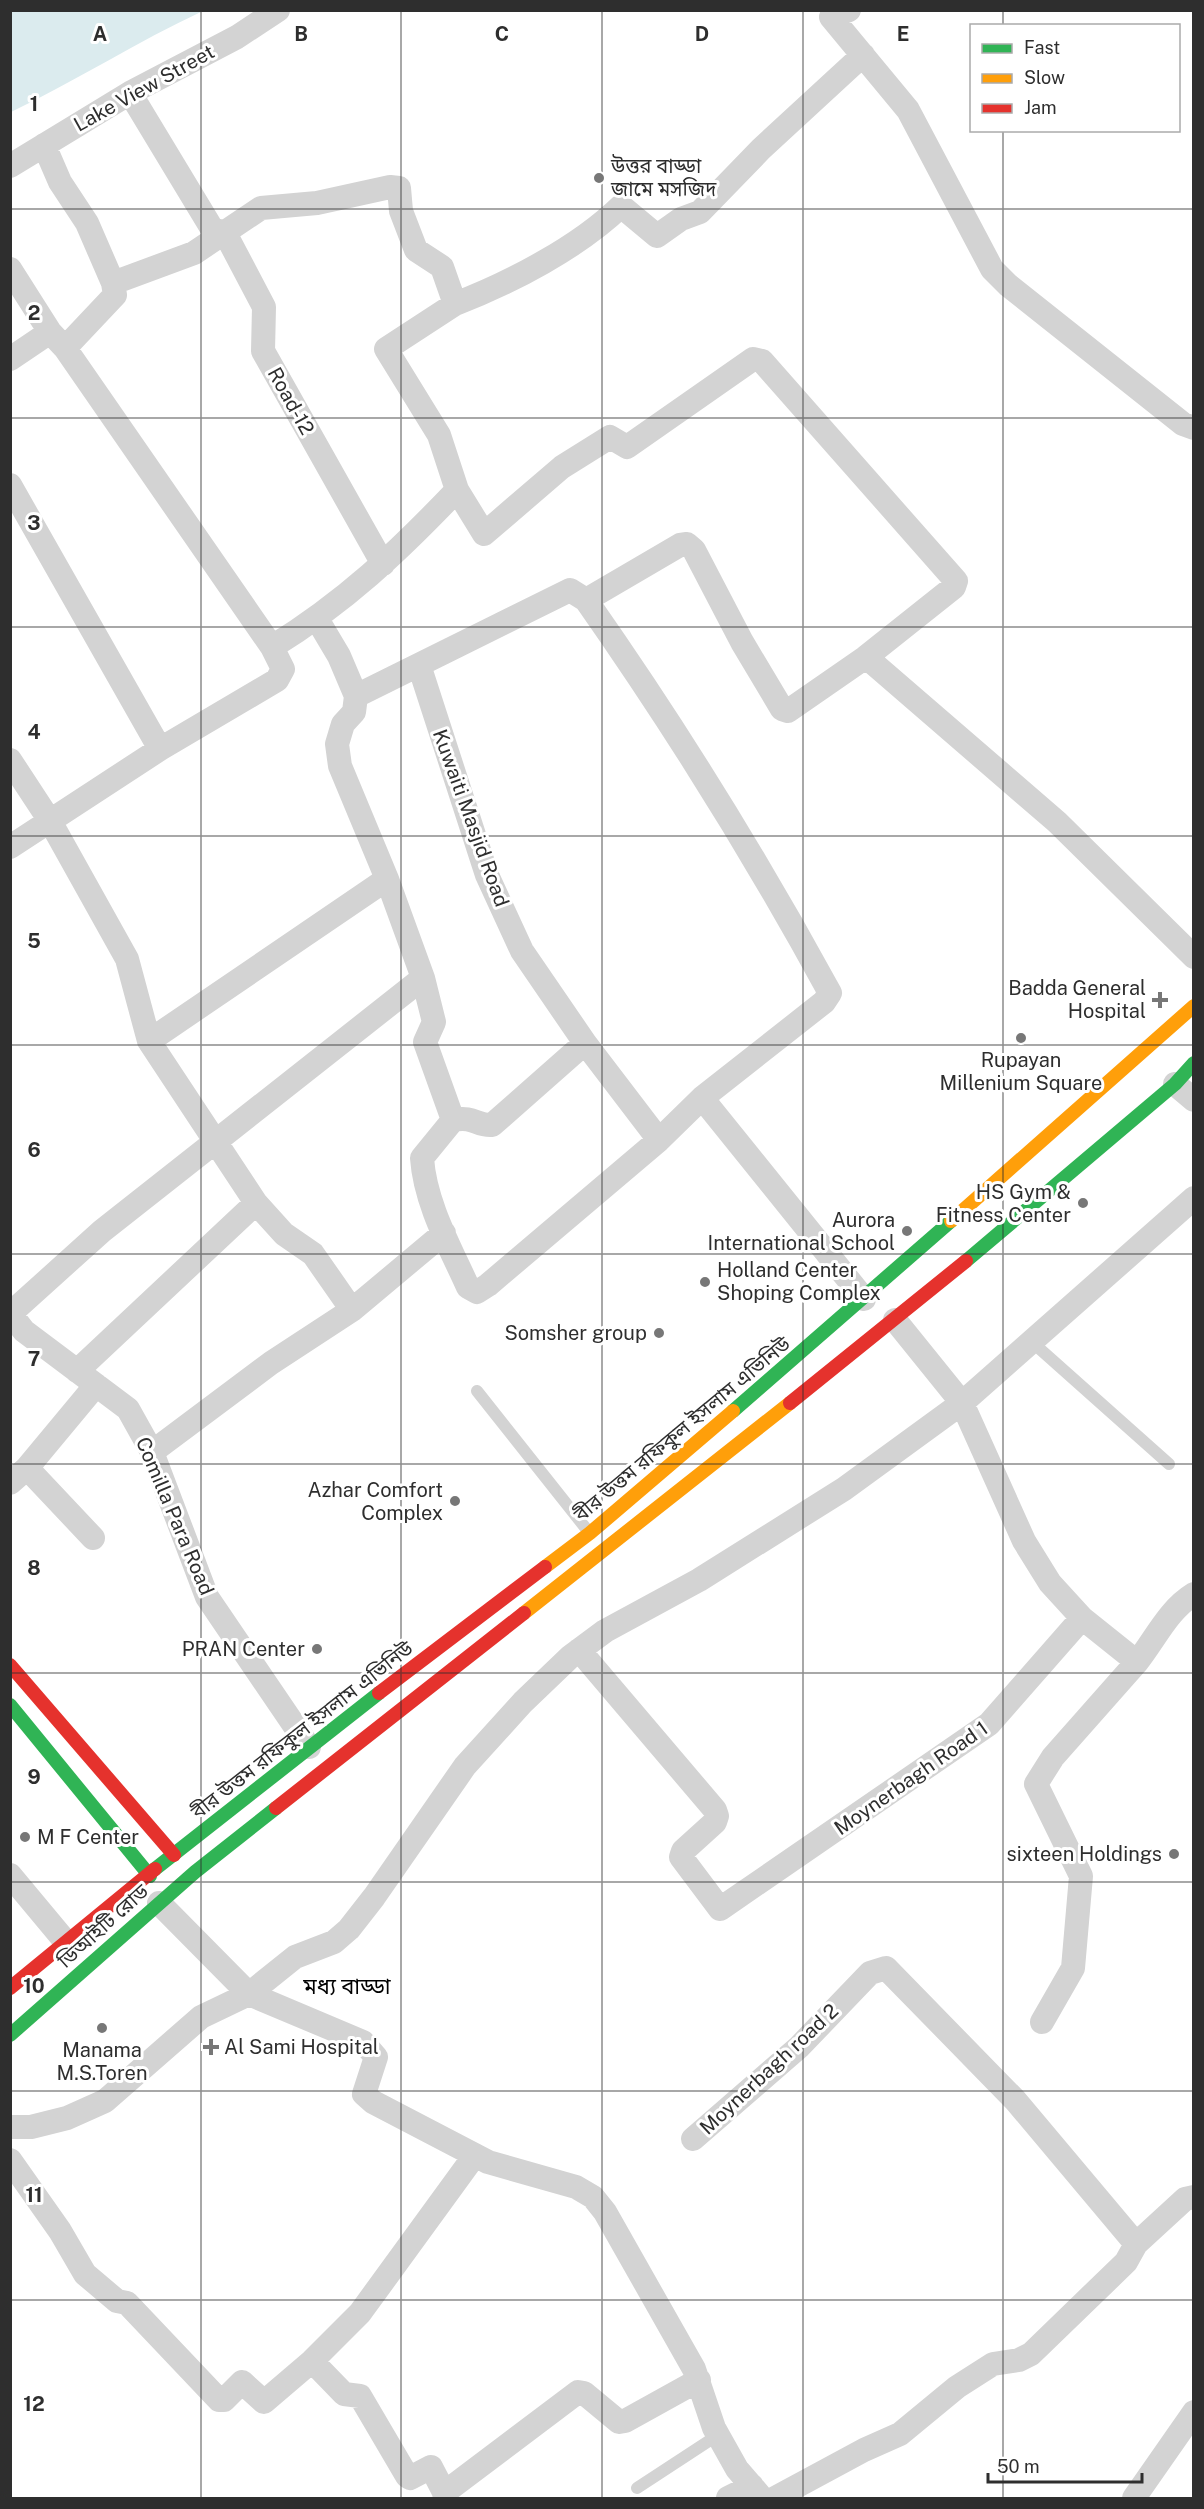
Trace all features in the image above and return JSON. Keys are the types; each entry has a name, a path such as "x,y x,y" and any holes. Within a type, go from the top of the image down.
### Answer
{"main road":[{"name":"বীর উত্তম রফিকুল ইসলাম এভিনিউ","path":"10,1988 65,1941 309,1747 590,1533 864,1299 1194,1006"},
{"path":"895,1320 1175,1084 1194,1063"},
{"name":"ডিআইটি রোড","path":"10,2035 195,1872 895,1320"},
{"path":"10,1665 174,1855"},
{"path":"10,1706 150,1875"}],"street":[{"name":"Lake View Street","path":"10,166 130,93 237,37 278,10"},
{"path":"835,13 863,55 908,111 992,269 1008,285 1183,424 1194,428"},
{"path":"586,600 680,545 687,544 694,550 742,642 782,709 788,711 866,657 954,587 956,581 758,358 753,359 627,447 610,437 562,467 484,534 457,490 440,435 386,349 455,304 512,281 603,223 621,206 657,236 681,219 700,212 761,149 863,55"},
{"name":"Road-12","path":"130,93 221,234 264,307 263,351 383,564"},
{"path":"10,359 57,340 115,295 113,283 87,223 60,182 44,144"},
{"path":"113,283 194,253 261,208 317,203 399,188 401,211 416,250 442,267 455,304"},
{"path":"10,269 57,340 272,647 284,669 277,680 160,749 10,847"},
{"path":"10,485 160,749"},
{"path":"272,647 317,619 383,564 457,490"},
{"path":"356,696 570,590 586,600 656,700 736,827 830,993 824,1002 702,1098 659,1140 477,1292 468,1287 444,1233 423,1176 422,1158 453,1120 468,1118 485,1126 492,1125 585,1043"},
{"path":"317,619 339,656 356,696 354,712 344,724 338,744 340,766 387,879 423,978 434,1022 425,1042 453,1120"},
{"path":"866,657 1057,822 1194,957"},
{"name":"Kuwaiti Masjid Road","path":"419,665 487,875 522,951 585,1043 659,1140"},
{"path":"10,760 50,821 127,959 149,1041 213,1142 256,1203 284,1234 313,1254 352,1310"},
{"path":"149,1041 387,879"},
{"path":"11,1313 102,1232 423,978"},
{"path":"1175,1084 1194,1100"},
{"path":"702,1098 864,1299"},
{"path":"10,2127 31,2127 90,2109 105,2101 201,2017 249,1994 295,1957 321,1949 349,1929 465,1766 529,1696 579,1650 605,1630 699,1580 844,1489 962,1402 1194,1198"},
{"path":"93,1538 19,1476 87,1378 256,1203"},
{"path":"152,1452 271,1363 352,1310 444,1233"},
{"name":"Comilla Para Road","path":"11,1313 24,1331 128,1409 152,1452 207,1597 309,1747"},
{"path":"895,1320 962,1402 1024,1541 1050,1583 1082,1618 1137,1662"},
{"path":"1042,2022 1072,1968 1081,1876 1036,1784 1053,1757 1137,1662 1165,1621 1181,1602 1194,1594"},
{"name":"Moynerbagh Road 1","path":"579,1650 715,1810 715,1822 683,1851 681,1857 720,1909 989,1725 1082,1618"},
{"path":"10,1875 65,1941"},
{"path":"159,1902 249,1994 363,2042 376,2057 365,2086 364,2094 368,2098 488,2162 576,2187 593,2197 604,2212 699,2380 718,2435 737,2469 757,2492 728,2499"},
{"name":"Moynerbagh road 2","path":"693,2139 799,2047 870,1973 886,1968 934,2014 991,2078 1015,2100 1136,2244"},
{"path":"10,2160 88,2278 117,2301 127,2303 219,2400 224,2400 242,2382 264,2402 312,2361 360,2313 475,2154"},
{"path":"774,2499 864,2450 900,2434 957,2387 993,2364 1018,2360 1031,2354 1126,2262 1136,2244 1185,2199 1194,2197"},
{"path":"312,2361 344,2394 360,2396 407,2476 410,2478 431,2467 446,2496 578,2392 584,2393 615,2420 626,2421 699,2380"},
{"path":"1134,2499 1194,2412"}],"lane":[{"path":"1032,1342 1169,1464"},
{"path":"477,1391 590,1533"},
{"path":"637,2488 718,2435"}],"shaded area":[{"path":"11,10 203,10 203,11 11,112"}],"traffic: fast":[{"path":"966,1261 1175,1084 1194,1063"},
{"path":"733,1411 951,1221"},
{"path":"155,1869 379,1693"},
{"path":"10,1705 150,1876"},
{"path":"10,2035 195,1872 276,1808"}],"traffic: slow":[{"path":"951,1221 1194,1006"},
{"path":"524,1613 790,1403"},
{"path":"545,1567 590,1533 733,1411"}],"traffic: jam":[{"path":"790,1403 966,1261"},
{"path":"379,1693 545,1567"},
{"path":"276,1808 524,1613"},
{"path":"10,1665 174,1855"},
{"path":"10,1988 155,1869"}],"place":[{"name":"উত্তর বাড্ডা জামে মসজিদ","path":"599,178"},
{"name":"Badda General Hospital","path":"1160,1000"},
{"name":"Rupayan Millenium Square","path":"1021,1038"},
{"name":"HS Gym & Fitness Center","path":"1083,1203"},
{"name":"Aurora International School","path":"907,1231"},
{"name":"Holland Center Shoping Complex","path":"705,1282"},
{"name":"Somsher group","path":"659,1333"},
{"name":"Azhar Comfort Complex","path":"455,1501"},
{"name":"PRAN Center","path":"317,1649"},
{"name":"M F Center","path":"25,1837"},
{"name":"sixteen Holdings","path":"1174,1854"},
{"name":"Manama M.S.Toren","path":"102,2028"},
{"name":"Al Sami Hospital","path":"211,2047"}],"district":[{"name":"মধ্য বাড্ডা","path":"347,1986"}]}
